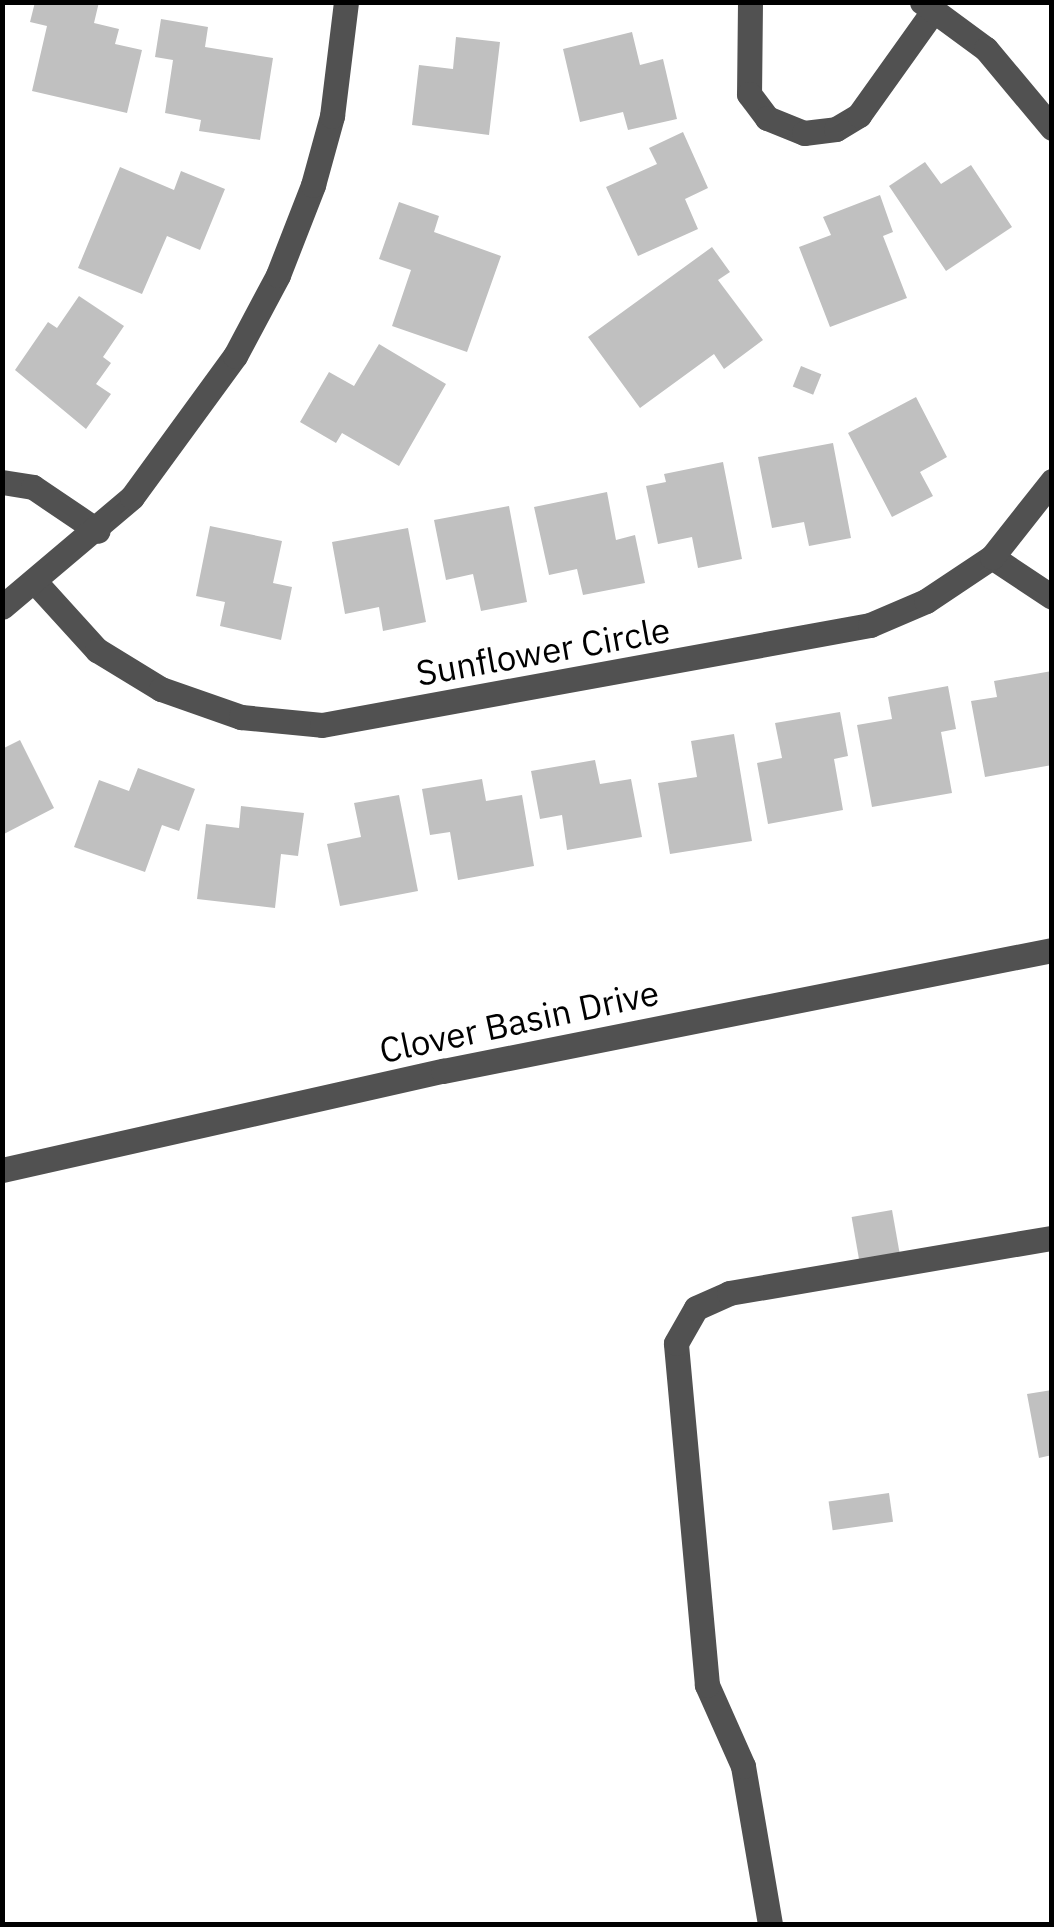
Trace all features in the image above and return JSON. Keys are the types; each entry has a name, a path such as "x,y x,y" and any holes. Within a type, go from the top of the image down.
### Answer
{"street":[{"path":"2,606 98,531 208,398 278,276 324,148 346,2"},
{"path":"750,2 750,94 767,118 804,133 836,129 864,110 928,6 986,49 1052,128"},
{"name":"Sunflower Circle","path":"36,583 97,650 161,688 242,717 322,725 870,625 936,595 992,557 1052,481"},
{"path":"2,482 38,490 98,531"},
{"path":"992,557 1052,597"},
{"name":"Clover Basin Drive","path":"2,1170 443,1072 1052,950"},
{"path":"770,1924 743,1766 707,1685 676,1343 696,1308 729,1293 1052,1238"}],"building":[{"path":"35,2 99,2 94,23 119,29 115,44 142,50 127,113 32,91 47,26 30,22"},
{"path":"161,19 208,27 205,47 273,58 260,140 199,131 201,120 165,113 173,60 155,57"},
{"path":"632,32 640,65 663,59 677,119 628,130 623,112 580,122 563,49"},
{"path":"456,37 500,42 489,135 412,125 419,65 453,69"},
{"path":"683,132 708,188 685,199 698,229 638,256 606,187 657,164 649,148"},
{"path":"925,162 941,184 971,165 1012,227 946,271 889,186"},
{"path":"120,167 174,190 181,171 225,189 200,250 167,236 142,294 78,268"},
{"path":"880,195 893,232 883,236 907,298 830,327 799,247 831,235 823,217"},
{"path":"399,202 439,216 434,232 501,256 467,352 392,326 411,270 379,259"},
{"path":"712,247 730,272 718,280 763,340 724,369 714,354 640,408 588,337"},
{"path":"79,296 124,326 103,357 111,363 96,384 111,394 86,429 15,370 48,322 57,328"},
{"path":"379,344 446,384 399,466 342,433 336,443 300,422 329,372 354,386"},
{"path":"801,366 821,374 813,395 793,386"},
{"path":"916,397 947,457 920,472 933,496 892,517 848,433"},
{"path":"833,443 851,538 809,546 804,522 772,528 758,457"},
{"path":"723,462 742,559 698,568 692,537 658,544 646,486 666,482 664,474"},
{"path":"607,492 616,540 635,535 645,583 583,595 577,569 549,575 534,507"},
{"path":"509,506 527,602 481,611 473,574 446,580 434,520"},
{"path":"210,526 282,541 273,583 292,587 281,640 220,626 225,602 196,596"},
{"path":"408,528 426,622 383,631 379,607 345,614 332,542"},
{"path":"1052,671 1052,765 985,777 971,701 997,697 994,681"},
{"path":"948,686 956,729 941,732 952,793 872,807 857,725 892,719 888,697"},
{"path":"840,712 848,756 834,759 843,810 768,824 757,763 782,758 775,723"},
{"path":"734,734 752,841 670,854 658,783 697,777 691,741"},
{"path":"20,740 54,808 2,835 2,749"},
{"path":"595,760 600,784 631,779 642,837 567,850 562,815 540,819 531,771"},
{"path":"138,768 195,789 179,831 162,825 145,872 74,847 99,780 129,791"},
{"path":"482,779 486,801 522,795 534,866 458,880 450,832 430,835 422,789"},
{"path":"399,795 418,891 340,906 327,844 361,837 354,803"},
{"path":"241,806 304,813 298,856 281,854 275,908 197,899 206,824 239,828"},
{"path":"892,1210 900,1256 860,1263 852,1217"},
{"path":"1052,1390 1052,1455 1039,1458 1027,1394"},
{"path":"889,1493 893,1522 833,1530 829,1501"}]}
